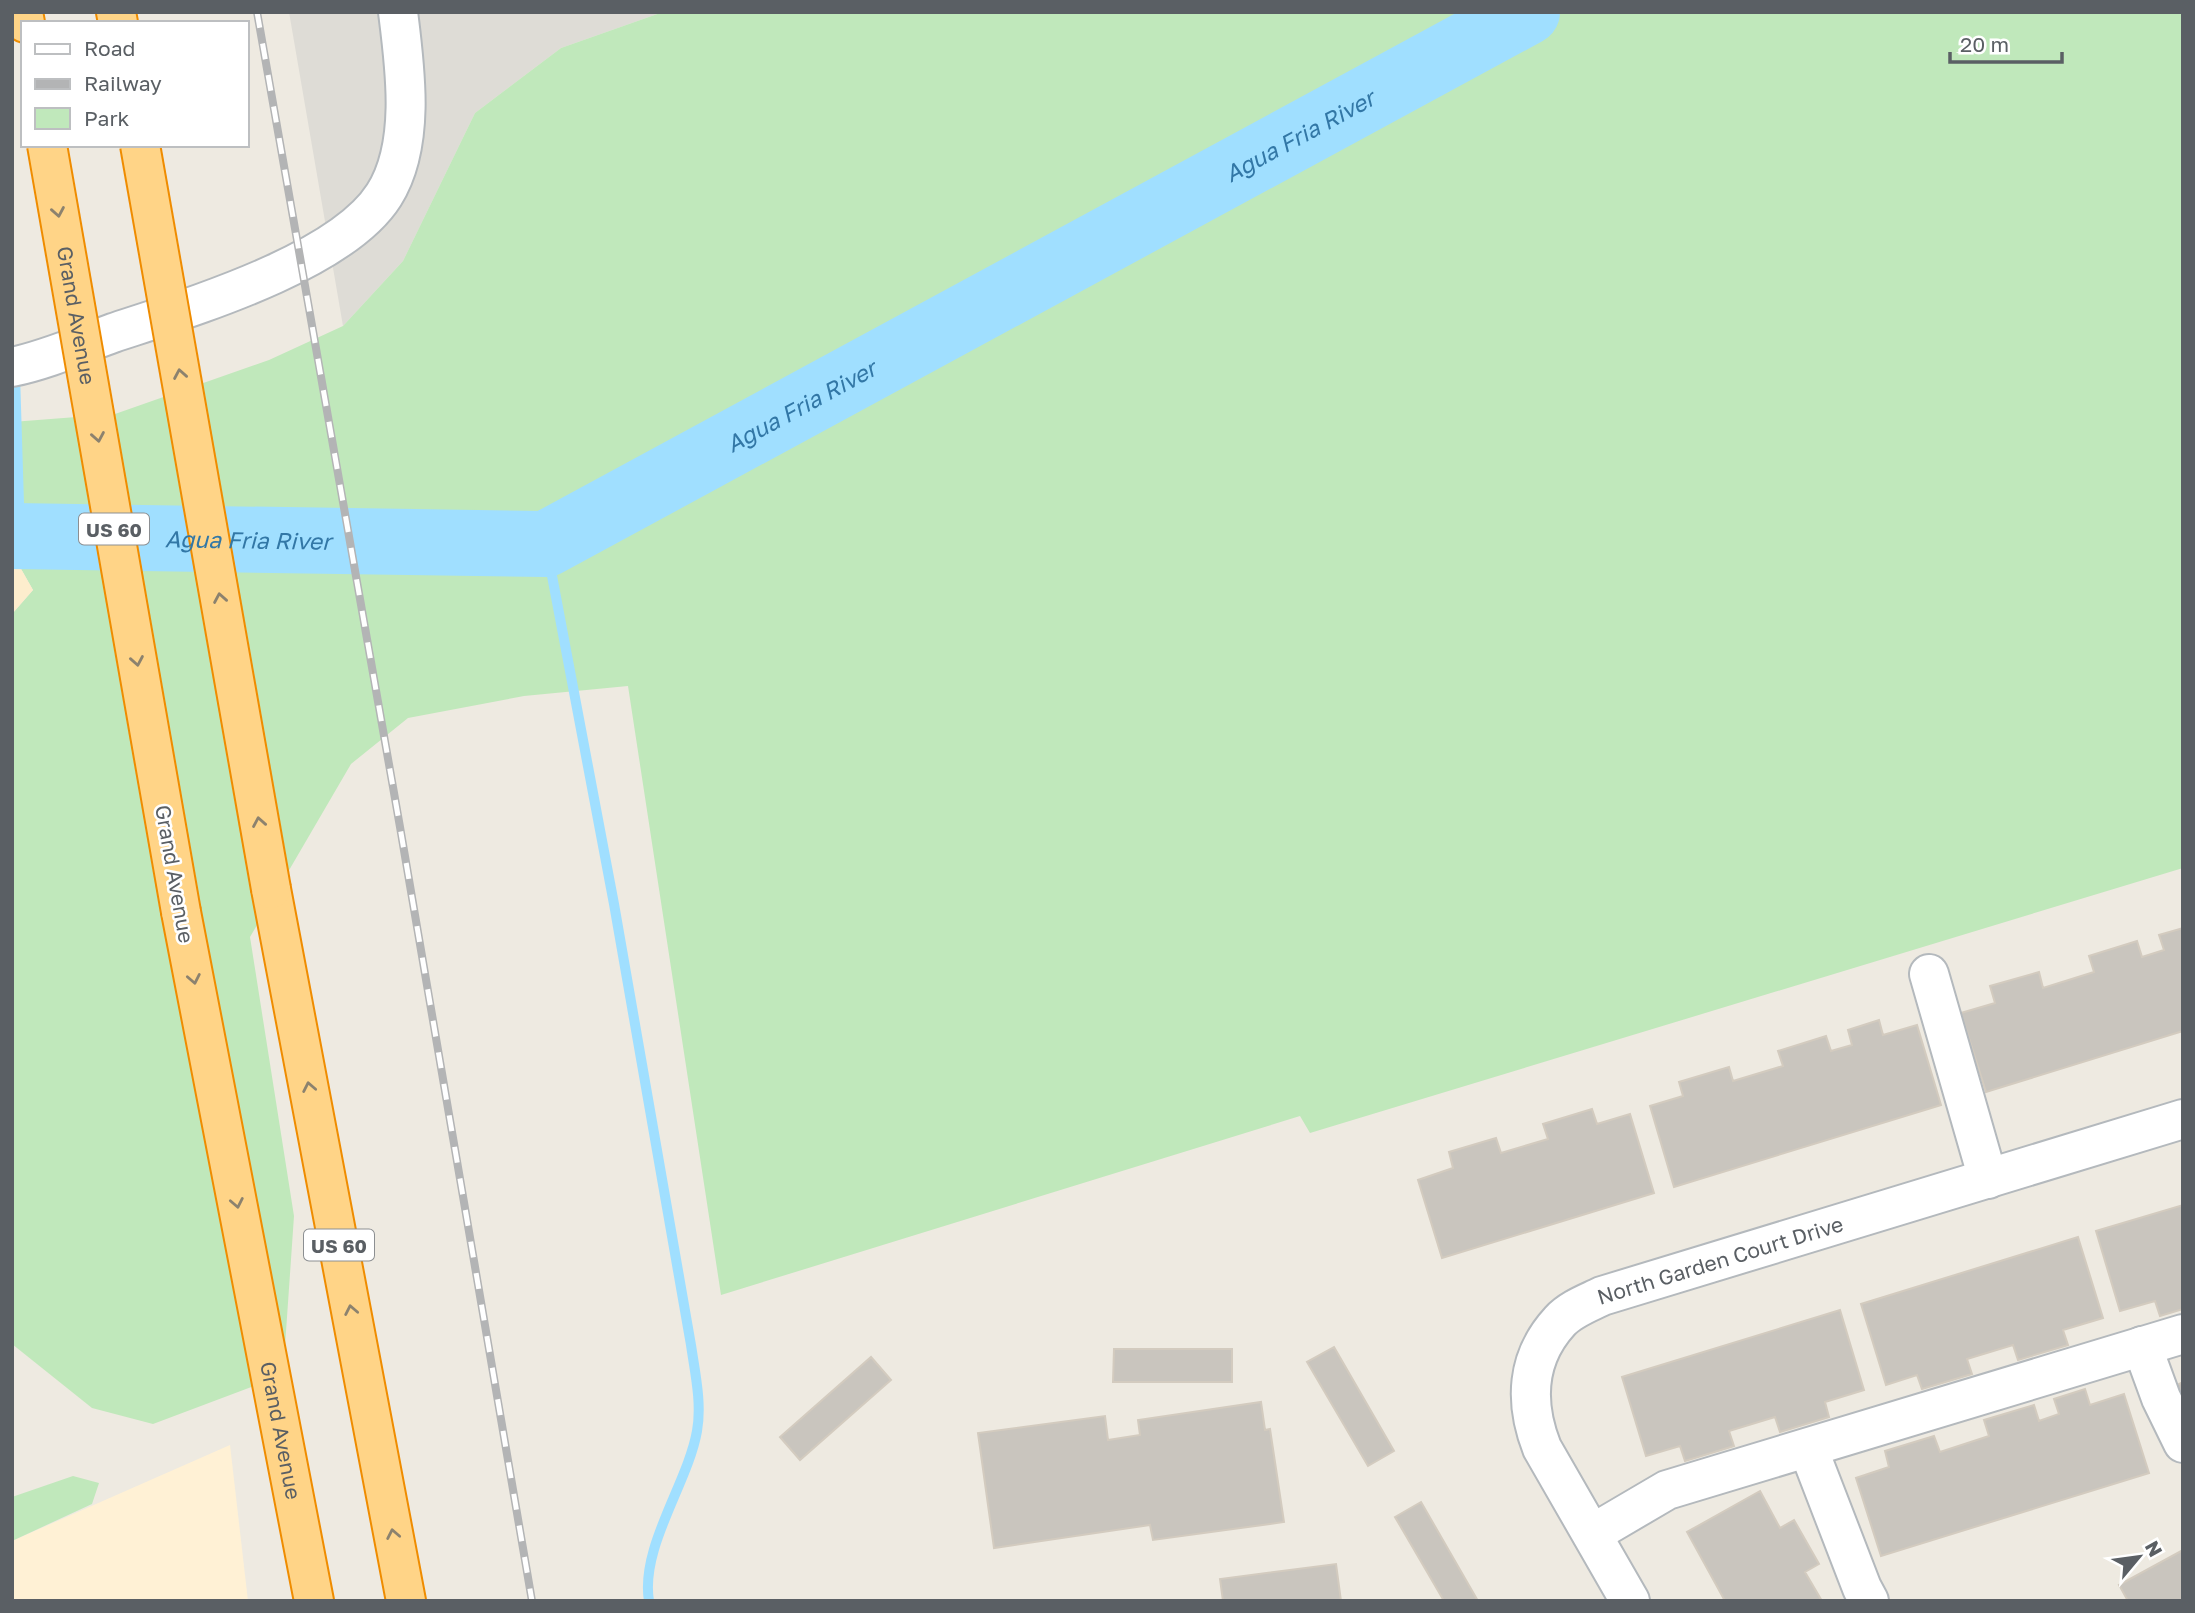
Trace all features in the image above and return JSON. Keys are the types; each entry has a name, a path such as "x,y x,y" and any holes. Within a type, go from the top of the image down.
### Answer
{"highway":[{"name":"Grand Avenue","path":"47,147 181,912 314,1601"},
{"name":"US 60","path":"140,147 271,889 406,1601"}],"street":[{"path":"12,368 220,296 313,255 360,222 384,195 399,160 405,114 404,56 398,12"},
{"path":"1929,974 1988,1179"},
{"name":"North Garden Court Drive","path":"1630,1601 1542,1447 1533,1424 1531,1380 1537,1354 1561,1321 1580,1306 1602,1296 2183,1119"},
{"path":"1592,1534 1667,1490 2183,1334"},
{"path":"2142,1346 2161,1398 2183,1443"},
{"path":"1808,1448 1869,1601"}],"shaded area":[{"path":"289,12 663,12 561,48 475,113 403,261 343,326"},
{"path":"230,1445 248,1601 12,1601 12,1541"}],"green space":[{"path":"663,12 2183,12 2183,868 1310,1133 1300,1116 721,1295 628,686 524,696 408,718 351,764 250,937 294,1216 283,1375 153,1424 92,1408 12,1344 12,614 33,590 12,553 12,422 115,414 269,360 343,326 403,261 475,113 561,48"},
{"path":"73,1476 99,1483 92,1504 12,1541 12,1497"}],"sand":[{"path":"12,553 33,590 12,614"}],"building":[{"path":"2183,928 2183,1031 1986,1092 1961,1013 1995,1003 1990,986 2039,972 2043,988 2094,972 2089,956 2137,941 2142,957 2164,950 2159,935"},
{"path":"1879,1020 1883,1035 1917,1025 1941,1105 1674,1187 1650,1106 1683,1096 1679,1082 1729,1067 1733,1081 1783,1066 1778,1051 1826,1036 1831,1051 1852,1045 1848,1030"},
{"path":"1592,1109 1597,1124 1630,1114 1654,1193 1442,1258 1418,1180 1453,1168 1449,1152 1496,1138 1501,1153 1548,1139 1543,1124"},
{"path":"2183,1205 2183,1309 2160,1316 2155,1301 2120,1311 2096,1231"},
{"path":"2078,1237 2103,1318 2063,1330 2068,1345 2018,1360 2013,1345 1967,1359 1972,1374 1922,1389 1917,1375 1886,1385 1861,1304"},
{"path":"1840,1310 1864,1390 1825,1402 1829,1417 1780,1432 1775,1417 1729,1431 1734,1446 1685,1461 1680,1446 1646,1456 1622,1377"},
{"path":"1334,1347 1394,1451 1368,1466 1307,1362"},
{"path":"1114,1349 1232,1349 1232,1382 1113,1382"},
{"path":"871,1357 891,1380 800,1460 780,1437"},
{"path":"2183,1382 2183,1399 2175,1386"},
{"path":"2085,1389 2090,1405 2124,1394 2149,1473 1881,1556 1856,1478 1889,1467 1885,1451 1934,1436 1940,1452 1989,1436 1984,1420 2034,1405 2039,1421 2059,1414 2054,1399"},
{"path":"1261,1402 1265,1430 1270,1429 1284,1522 1153,1540 1150,1525 994,1548 978,1433 1105,1416 1108,1440 1140,1435 1138,1420"},
{"path":"1760,1491 1780,1528 1794,1520 1819,1564 1805,1572 1822,1601 1725,1601 1687,1532"},
{"path":"1421,1502 1478,1601 1444,1601 1395,1517"},
{"path":"2183,1550 2183,1601 2128,1601 2119,1585"},
{"path":"1336,1564 1341,1601 1223,1601 1220,1579"}],"waterway":[{"name":"Agua Fria River","path":"12,536 546,544 1527,12"},
{"path":"15,374 20,536"},
{"path":"546,544 614,904 697,1388 697,1431 651,1559 649,1601"}],"railway":[{"path":"257,12 532,1601"}]}
